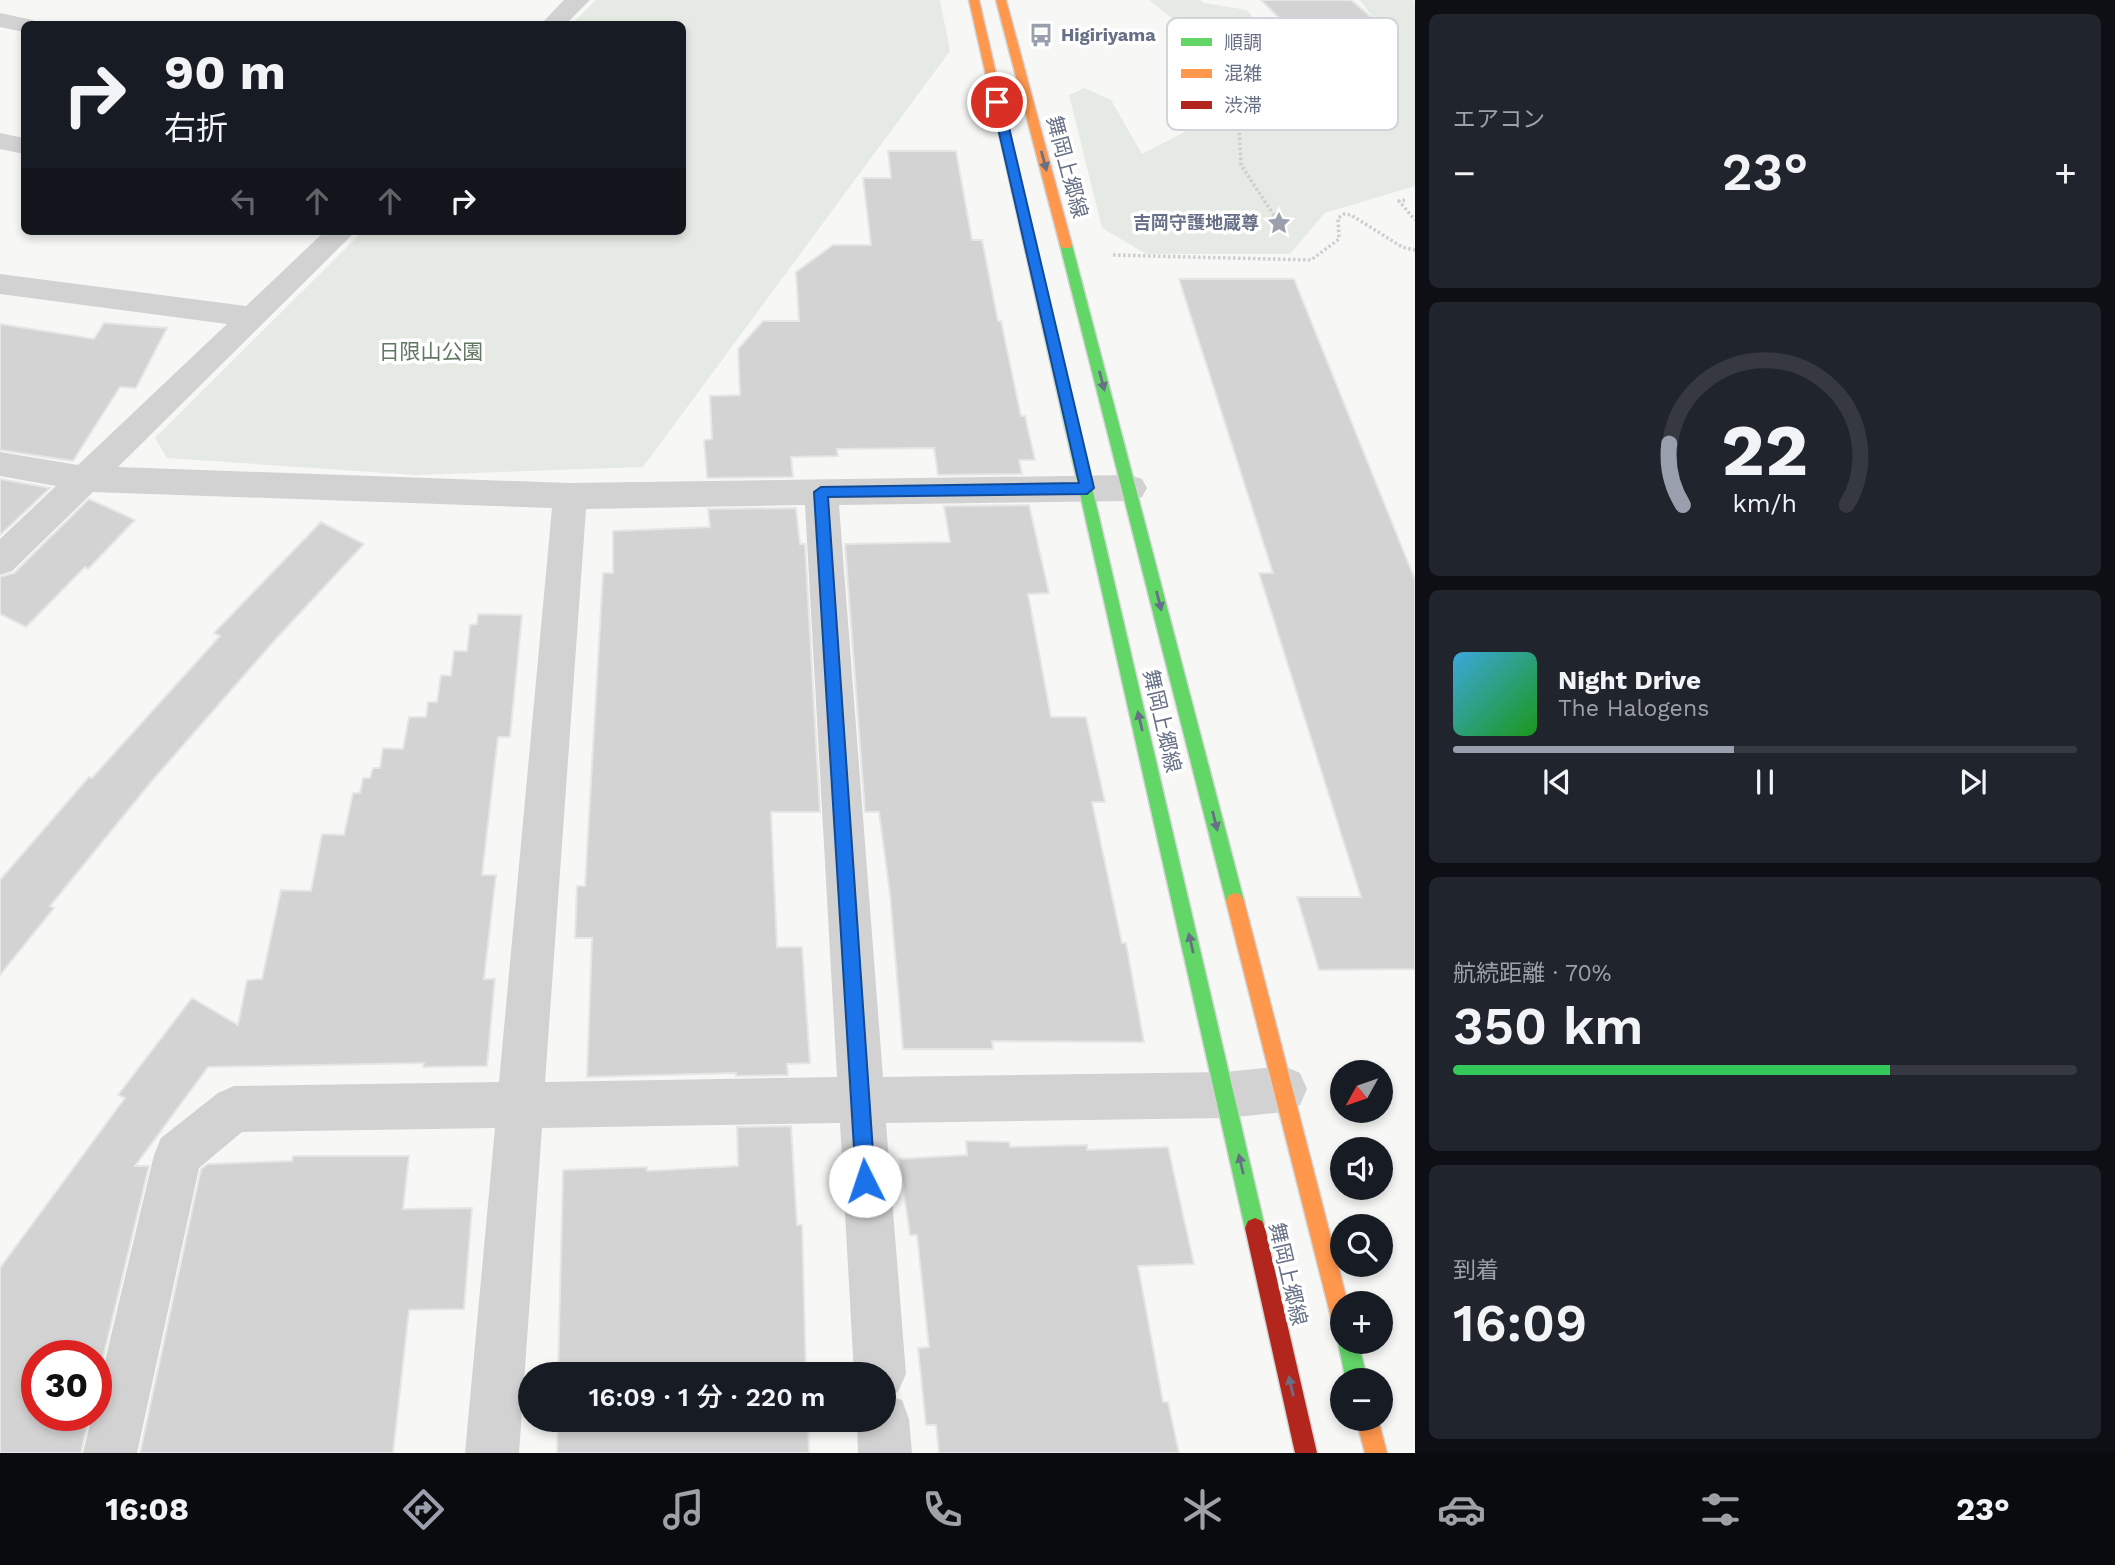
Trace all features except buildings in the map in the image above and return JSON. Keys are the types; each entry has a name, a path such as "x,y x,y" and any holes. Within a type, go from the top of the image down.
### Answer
{"street":[{"path":"556,21 579,0"},
{"name":"舞岡上郷線","path":"974,0 1306,1453"},
{"name":"舞岡上郷線","path":"1001,0 1130,488 1334,1291"},
{"path":"0,20 21,24"},
{"path":"0,141 21,145"},
{"path":"0,561 338,235"},
{"path":"0,284 251,317"},
{"path":"0,464 86,479 570,496 1130,488"},
{"path":"821,492 859,1098 879,1362"},
{"path":"492,1453 570,496"},
{"path":"110,1453 178,1154 234,1109 1226,1094 1284,1089"},
{"path":"1370,1431 1376,1453"},
{"path":"884,1432 885,1453"}],"path":[{"path":"1239,130 1241,165 1275,217"},
{"path":"1405,200 1399,201 1415,220"},
{"path":"1109,255 1311,260 1339,239 1338,218 1344,214 1351,215 1402,247 1415,250"}],"green space":[{"name":"日限山公園","path":"596,0 940,0 950,51 643,467 416,475 167,458 155,438 359,235 686,235 686,21 575,21"},
{"path":"1149,0 1200,0 1204,3 1247,10 1253,18 1172,18"},
{"path":"1360,0 1413,0 1415,4 1415,186 1325,213 1290,254 1146,254 1102,228 1069,95 1084,88 1111,100 1142,154 1188,130 1398,130 1398,18 1373,18"}],"traffic: fast":[{"path":"1066,245 1235,901"},
{"path":"1044,307 1255,1228"},
{"path":"1351,1354 1354,1368"}],"traffic: slow":[{"path":"974,0 1044,307"},
{"path":"1001,0 1066,245"},
{"path":"1235,901 1334,1291"},
{"path":"1370,1431 1376,1453"}],"traffic: jam":[{"path":"1255,1228 1306,1453"}],"place":[{"name":"Higiriyama","path":"1041,35"},
{"name":"吉岡守護地蔵尊","path":"1279,223"}],"route":[{"path":"865,1181 821,492 1087,488 997,102"}]}
